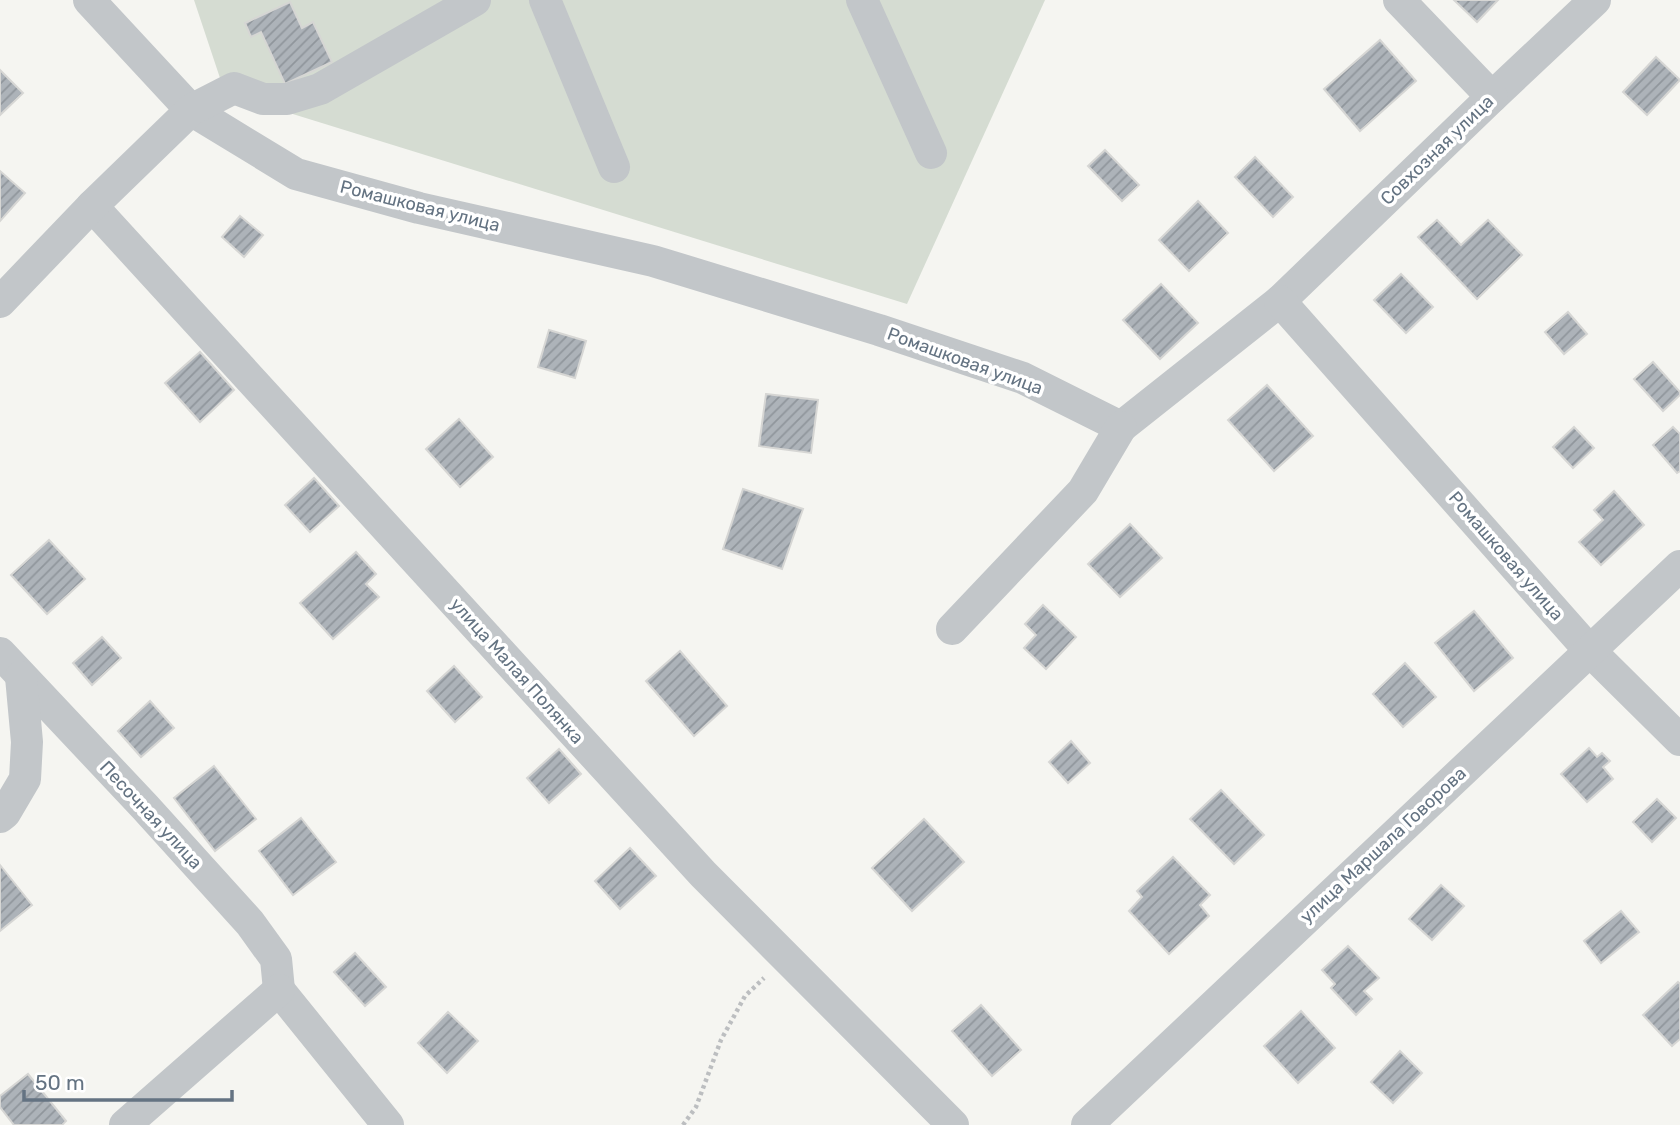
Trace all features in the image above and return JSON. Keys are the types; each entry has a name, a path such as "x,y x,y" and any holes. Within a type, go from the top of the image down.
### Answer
{"street":[{"name":"Ромашковая улица","path":"89,0 191,110 296,174 419,208 653,261 853,322 1023,378 1121,427"},
{"path":"0,302 191,110 234,88 263,99 287,99 320,89 475,0"},
{"path":"545,0 614,167"},
{"path":"862,0 930,153"},
{"path":"1399,0 1492,97"},
{"name":"Совхозная улица","path":"1280,301 1595,0"},
{"name":"улица Малая Полянка","path":"93,206 703,874 953,1125"},
{"name":"Ромашковая улица","path":"1280,301 1589,650 1680,740"},
{"path":"952,629 1083,491 1121,427 1280,301"},
{"name":"улица Маршала Говорова","path":"1087,1125 1680,566"},
{"name":"Песочная улица","path":"0,653 250,923 276,959 279,990"},
{"path":"0,817 25,779 27,742 21,677"},
{"path":"125,1125 279,990 388,1125"}],"path":[{"path":"683,1125 696,1107 721,1040 745,996 786,957"}],"shaded area":[{"path":"194,0 1045,0 907,304 225,93"}],"building":[{"path":"1454,0 1498,0 1477,22"},
{"path":"290,2 302,28 313,22 332,62 285,84 261,32 251,37 245,23"},
{"path":"1380,40 1416,81 1360,131 1324,89"},
{"path":"1656,57 1680,80 1647,115 1623,92"},
{"path":"0,70 23,93 0,115"},
{"path":"1105,150 1139,185 1122,201 1088,166"},
{"path":"1255,157 1293,197 1273,217 1235,177"},
{"path":"0,171 25,193 0,221"},
{"path":"1198,201 1228,233 1189,271 1159,240"},
{"path":"240,216 263,235 244,257 222,237"},
{"path":"1437,220 1461,245 1488,220 1522,255 1477,299 1418,237"},
{"path":"1401,274 1433,307 1406,333 1374,300"},
{"path":"1161,284 1198,323 1160,359 1123,320"},
{"path":"1568,312 1587,334 1564,354 1545,332"},
{"path":"549,330 586,341 575,378 538,367"},
{"path":"200,352 234,390 200,422 165,383"},
{"path":"1653,362 1680,392 1663,411 1634,379"},
{"path":"1267,385 1313,436 1274,471 1228,420"},
{"path":"766,394 818,400 811,453 759,446"},
{"path":"459,419 493,457 460,487 426,449"},
{"path":"1574,427 1594,448 1573,468 1553,447"},
{"path":"1673,427 1680,434 1680,471 1677,473 1653,445"},
{"path":"314,478 339,506 310,532 285,505"},
{"path":"743,489 803,509 782,569 723,549"},
{"path":"1614,491 1644,525 1601,565 1579,542 1603,520 1594,510"},
{"path":"1130,524 1162,558 1120,597 1088,564"},
{"path":"49,540 85,579 47,614 11,575"},
{"path":"356,552 376,574 366,584 379,597 333,639 300,603"},
{"path":"1043,605 1076,637 1046,669 1024,648 1036,635 1025,624"},
{"path":"1474,611 1513,658 1474,691 1435,643"},
{"path":"102,637 121,658 92,685 73,663"},
{"path":"680,651 727,706 694,736 646,681"},
{"path":"1405,663 1436,697 1403,727 1373,694"},
{"path":"454,666 482,697 455,722 427,691"},
{"path":"150,701 174,728 141,757 118,731"},
{"path":"1071,741 1090,763 1068,783 1049,762"},
{"path":"1589,748 1597,757 1602,753 1610,761 1603,767 1613,779 1587,802 1561,774"},
{"path":"559,749 581,774 549,803 527,778"},
{"path":"214,766 256,819 215,851 174,798"},
{"path":"1221,790 1264,835 1234,864 1190,819"},
{"path":"1657,799 1676,818 1652,842 1633,822"},
{"path":"301,818 336,862 293,895 259,851"},
{"path":"924,819 964,862 912,911 872,868"},
{"path":"630,848 656,876 620,909 595,881"},
{"path":"1173,857 1210,895 1200,905 1209,916 1169,954 1129,911 1142,897 1137,891"},
{"path":"0,865 32,905 0,931"},
{"path":"1441,885 1464,906 1432,940 1409,919"},
{"path":"1621,911 1639,932 1601,963 1584,941"},
{"path":"1348,946 1379,978 1364,991 1372,999 1356,1015 1331,988 1335,984 1322,970"},
{"path":"355,953 386,987 365,1006 334,972"},
{"path":"1678,982 1680,1039 1672,1046 1643,1015"},
{"path":"981,1005 1021,1050 992,1076 952,1031"},
{"path":"1301,1011 1335,1048 1298,1083 1264,1046"},
{"path":"448,1012 478,1041 447,1073 418,1043"},
{"path":"1400,1051 1422,1073 1393,1103 1371,1082"},
{"path":"28,1074 66,1121 62,1125 14,1125 0,1107 0,1096"}]}
